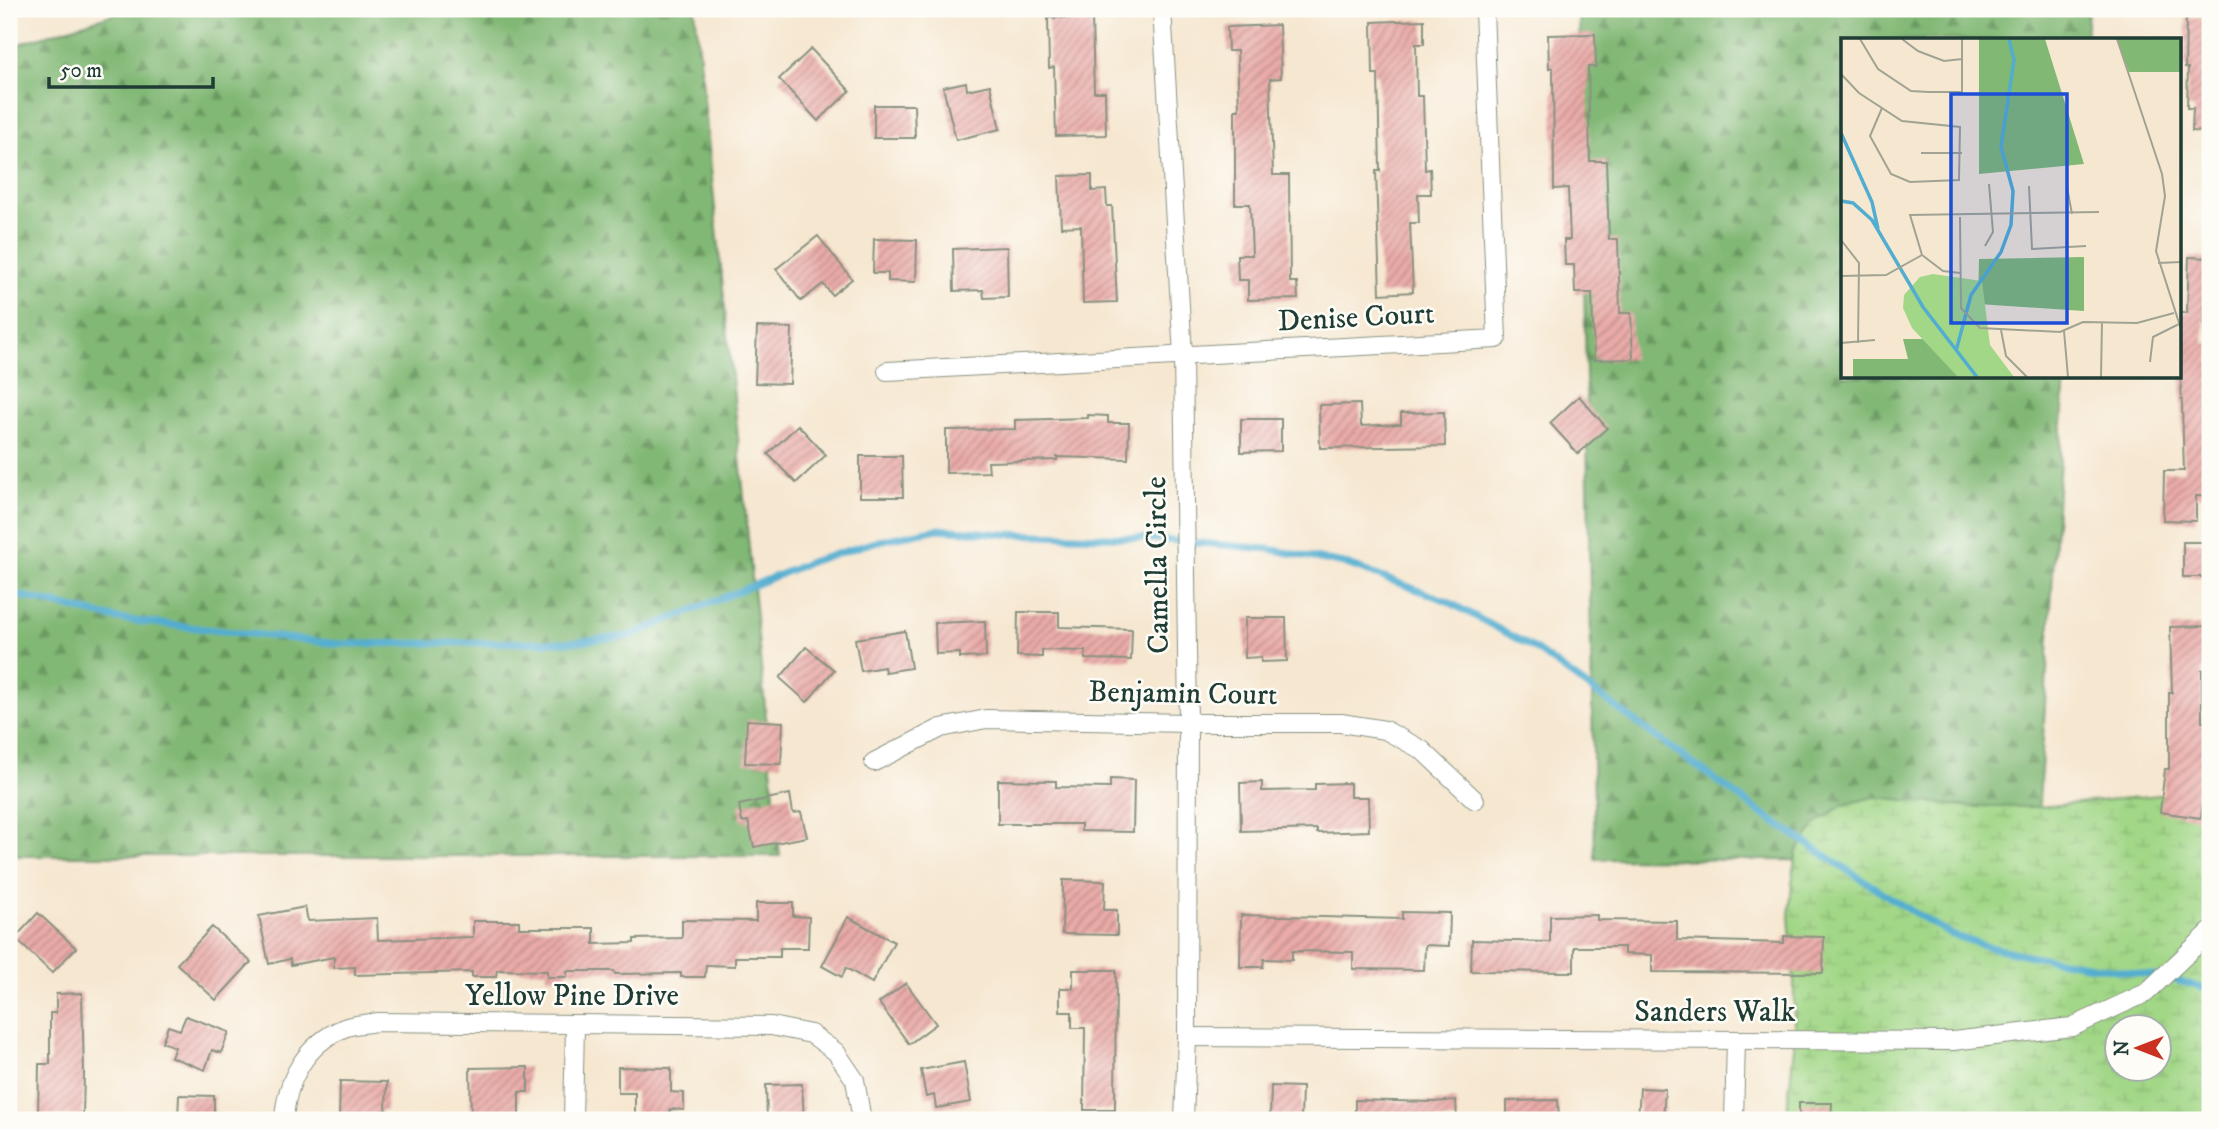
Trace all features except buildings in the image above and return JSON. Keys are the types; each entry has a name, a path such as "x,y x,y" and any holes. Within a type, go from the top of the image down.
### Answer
{"street":[{"name":"Camella Circle","path":"1162,9 1183,355 1188,723 1187,1037 1184,1120"},
{"name":"Denise Court","path":"887,370 1497,339 1484,9"},
{"name":"Benjamin Court","path":"874,762 941,728 986,719 1340,723 1385,730 1422,750 1475,800"},
{"name":"Sanders Walk","path":"1187,1037 1953,1041 2072,1027 2146,993 2210,932"},
{"name":"Yellow Pine Drive","path":"285,1120 289,1086 300,1064 320,1042 345,1027 377,1022 771,1026 811,1034 836,1052 855,1080 862,1120"},
{"path":"573,1120 575,1025"},
{"path":"1734,1120 1736,1040"}],"green space":[{"path":"130,9 695,9 780,856 9,856 9,47"},
{"path":"1579,9 2088,9 2086,38 1841,38 1841,378 2065,378 2035,869 1900,861 1595,859"},
{"path":"2210,790 2210,1120 1786,1120 1794,1047 1794,981 1789,916 1797,851 1816,824 1843,805 1874,797 1973,807 2038,807"}],"waterway":[{"path":"9,593 118,619 339,644 570,642 629,636 813,561 878,541 938,529 1141,538 1269,549 1349,565 1445,600 1534,648 1768,818 1952,935 1989,947 2171,979 2210,990"}]}
